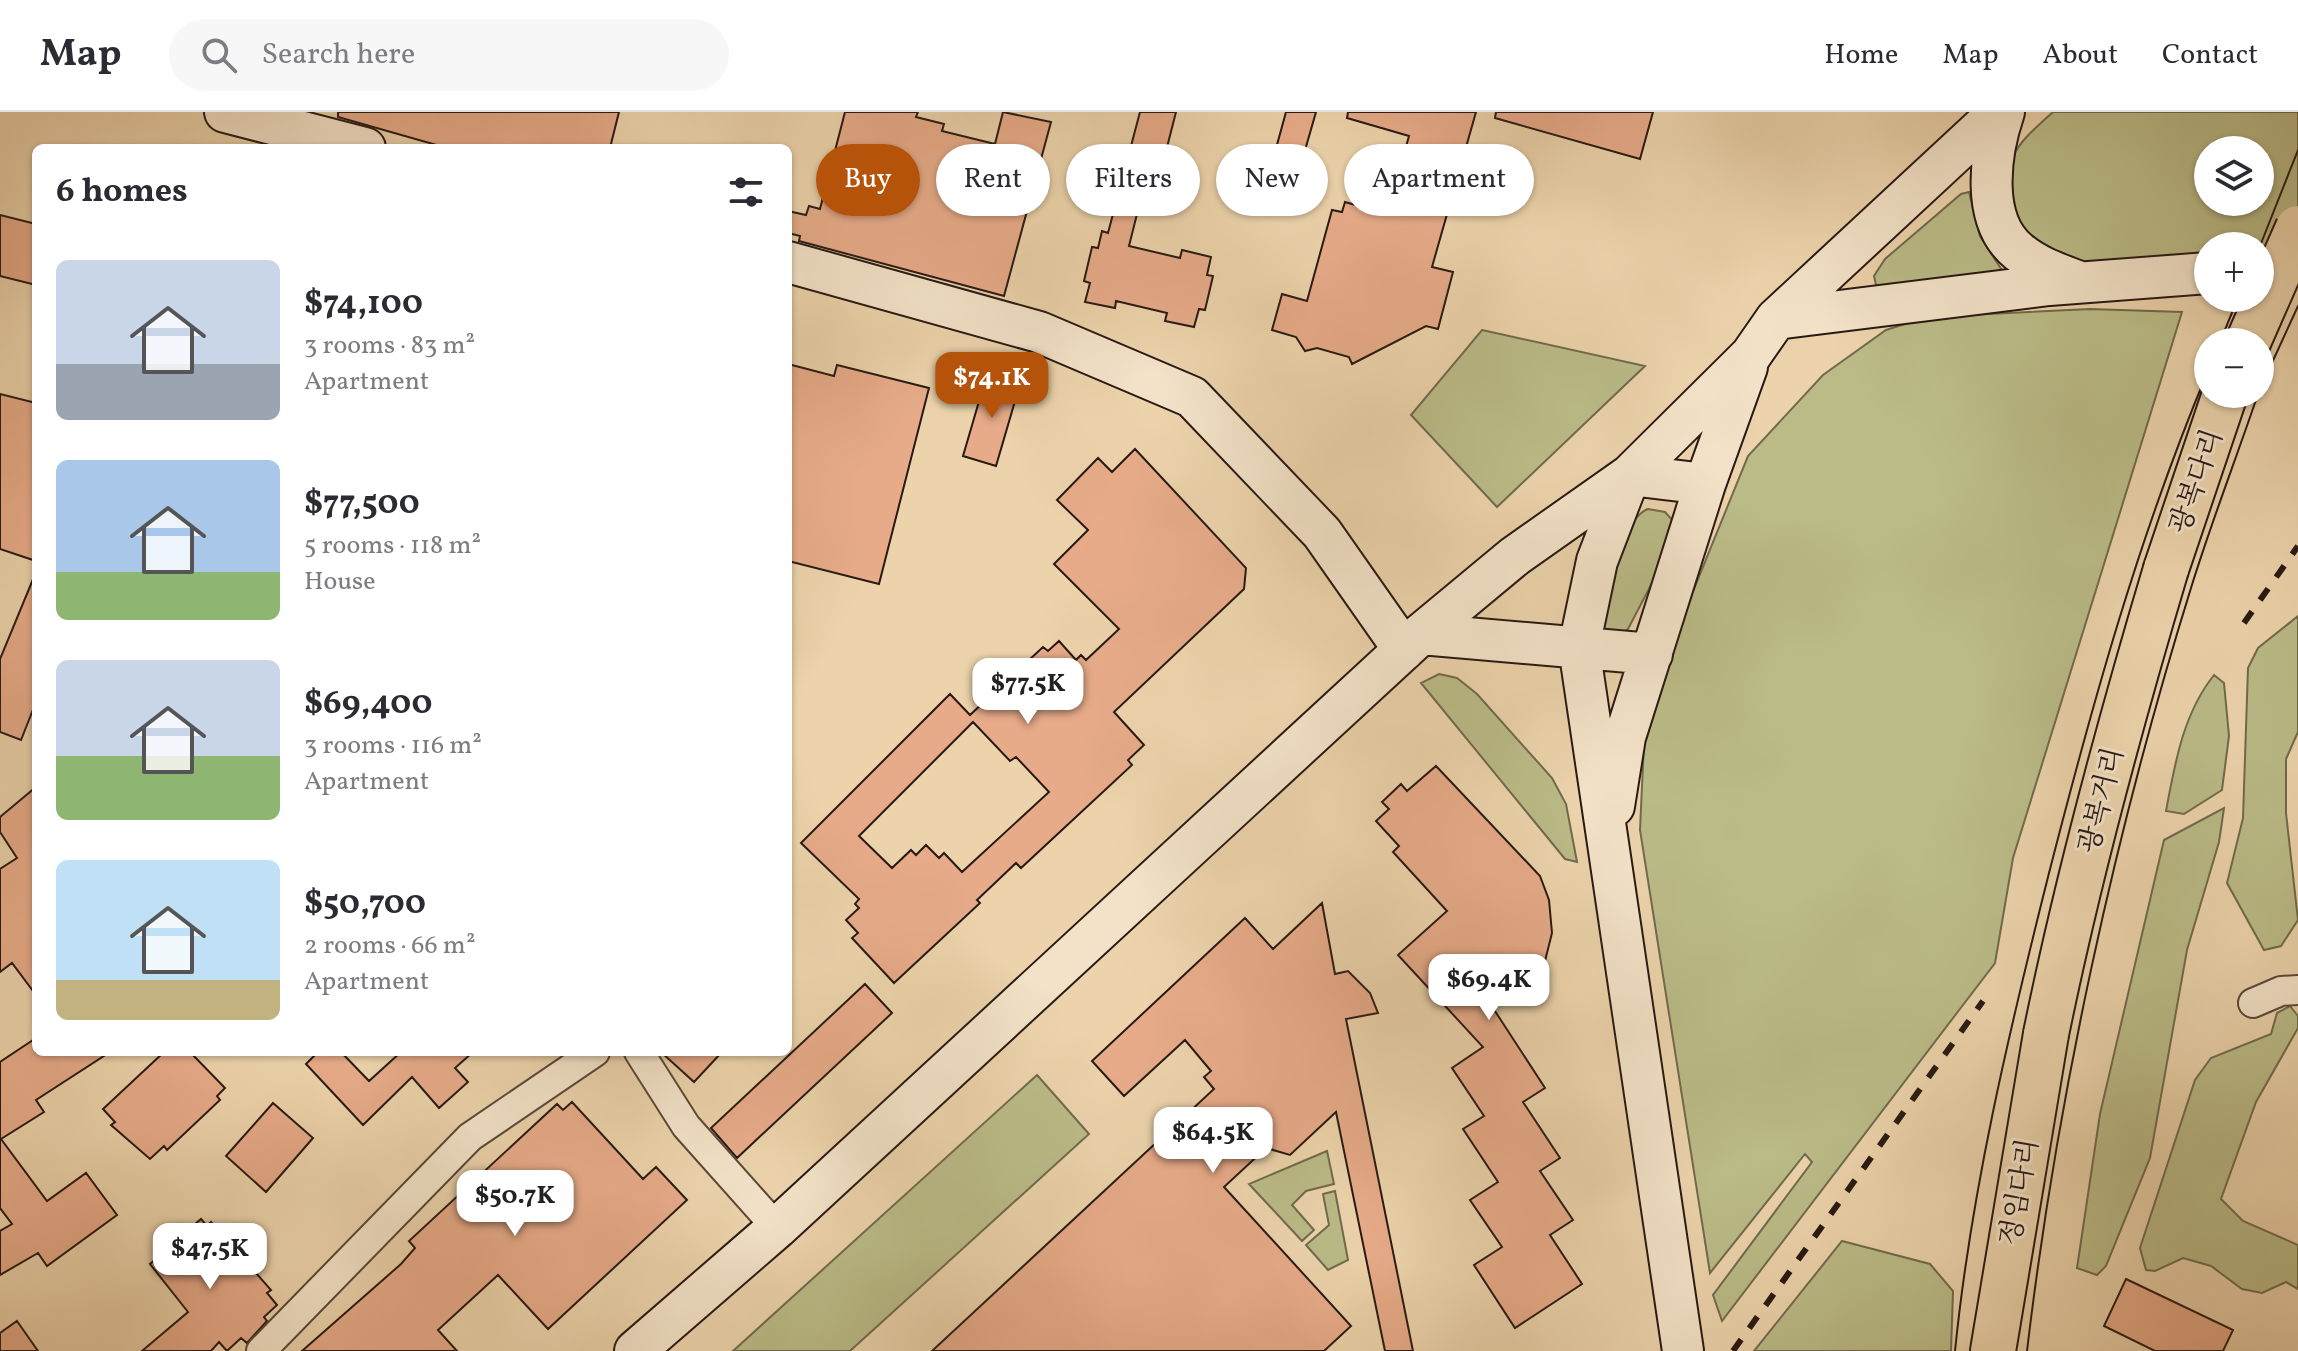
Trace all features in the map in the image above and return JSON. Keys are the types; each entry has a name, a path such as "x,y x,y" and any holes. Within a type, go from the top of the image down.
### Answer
{"highway":[{"path":"2254,328 2298,228"},
{"name":"광복다리","path":"2166,569 2220,408"},
{"name":"광복거리","path":"2046,1034 2069,921 2124,709 2166,569"},
{"name":"정임다리","path":"1993,1351 2046,1034"}],"main road":[{"path":"225,112 349,144"},
{"path":"2001,112 1991,195 2002,230 2017,251 2043,268 2087,285"},
{"path":"635,1351 777,1228 1412,642 1515,556 1630,475 1751,355 1776,319 2001,112"},
{"path":"2274,265 2298,262"},
{"path":"792,263 1039,332 1192,397 1322,533 1412,642 1579,647 1652,654"},
{"path":"1776,319 2049,285 2087,285 2194,274"},
{"path":"1607,845 1625,737 1705,484 1751,355"},
{"path":"1630,475 1705,484"},
{"path":"1630,475 1597,561 1579,647 1683,1351"}],"street":[{"path":"2253,1003 2281,991 2298,990"},
{"path":"261,1351 470,1137 589,1056"},
{"path":"642,1056 686,1126 777,1228"}],"green space":[{"path":"2053,112 2298,112 2298,242 2274,245 2274,232 2194,232 2194,255 2058,266 2009,215 2010,167 2013,156 2027,137"},
{"path":"1969,192 1980,236 2005,275 1887,289 1876,285 1874,276 1885,259 1961,194"},
{"path":"2090,309 2182,312 2013,858 1995,963 1722,1321 1713,1295 1812,1162 1805,1154 1710,1273 1640,830 1644,743 1670,648 1748,456 1823,375 1886,330 1927,317"},
{"path":"1482,330 1645,366 1497,507 1411,415"},
{"path":"1648,509 1665,512 1676,524 1675,539 1628,629 1618,635 1606,634 1599,625 1616,560 1630,527"},
{"path":"2298,616 2298,732 2286,759 2286,813 2298,920 2281,946 2264,950 2227,883 2243,818 2248,668 2258,648"},
{"path":"1439,674 1457,678 1477,694 1552,778 1566,804 1577,862 1565,859 1421,683"},
{"path":"2214,675 2224,683 2229,736 2222,790 2184,814 2166,811 2177,757 2188,723 2203,690"},
{"path":"2224,808 2219,842 2187,950 2150,1158 2106,1266 2097,1275 2077,1268 2100,1114 2164,840"},
{"path":"2290,1006 2298,1016 2298,1028 2256,1102 2221,1199 2243,1221 2298,1245 2298,1289 2286,1282 2262,1293 2242,1289 2211,1266 2183,1258 2155,1271 2146,1270 2140,1248 2195,1080 2211,1058 2271,1034 2277,1013"},
{"path":"1037,1075 1089,1134 850,1351 733,1351"},
{"path":"1327,1151 1334,1184 1306,1191 1292,1205 1314,1230 1302,1241 1249,1184"},
{"path":"1335,1191 1348,1260 1328,1270 1306,1245 1329,1225 1323,1194"},
{"path":"1842,1241 1930,1264 1953,1291 1951,1351 1754,1351"}],"building":[{"path":"338,112 619,112 611,144 433,144 338,117"},
{"path":"845,112 918,112 916,117 944,124 942,131 995,144 936,144 936,216 1026,216 1004,296 799,241 800,236 792,234 792,212 806,215 809,206 816,208 816,216 920,216 920,144 837,144"},
{"path":"1003,112 1051,122 1045,144 995,144"},
{"path":"1140,112 1176,112 1168,144 1132,144"},
{"path":"1286,112 1316,112 1307,144 1277,144"},
{"path":"1348,112 1476,112 1467,144 1407,144 1409,136 1347,118"},
{"path":"1496,112 1653,112 1640,159 1495,118"},
{"path":"1344,205 1344,216 1446,216 1432,267 1453,272 1438,329 1426,326 1352,364 1349,357 1317,348 1305,351 1296,337 1272,330 1282,294 1307,301 1332,210 1342,212"},
{"path":"0,215 32,223 32,284 0,276"},
{"path":"1112,216 1136,216 1129,246 1180,258 1182,250 1211,257 1207,275 1213,276 1205,310 1199,309 1194,327 1165,321 1167,313 1116,301 1115,308 1085,302 1090,283 1084,281 1092,247 1098,248 1102,231 1108,233"},
{"path":"792,365 834,376 837,365 929,388 879,584 792,562"},
{"path":"987,374 1020,384 996,466 963,456"},
{"path":"0,394 32,402 32,560 0,549"},
{"path":"1135,449 1246,568 1244,589 1114,712 1144,745 1128,760 1132,765 1021,868 1016,863 977,900 980,903 894,983 852,938 858,933 846,920 859,908 855,904 859,899 801,843 950,694 970,715 1043,647 1048,651 1059,641 1076,660 1081,655 1086,660 1119,629 1054,564 1088,530 1057,500 1098,458 1112,472","holes":["973,722 1010,761 1016,757 1049,792 962,872 944,853 939,858 926,845 916,855 911,850 892,868 859,836"]},
{"path":"32,582 32,712 21,740 0,732 0,659"},
{"path":"1436,766 1540,876 1549,900 1552,933 1545,961 1493,1008 1545,1088 1523,1102 1560,1158 1540,1171 1573,1220 1550,1235 1582,1284 1515,1328 1474,1265 1502,1247 1470,1200 1498,1182 1463,1129 1484,1116 1452,1068 1483,1047 1398,955 1447,911 1393,852 1399,846 1376,821 1389,809 1382,802 1401,784 1407,791"},
{"path":"32,790 32,990 12,963 0,972 0,869 17,858 0,832 0,817"},
{"path":"1322,903 1335,974 1348,971 1370,993 1378,1013 1346,1019 1413,1351 1385,1351 1336,1112 1290,1155 1266,1148 1224,1187 1351,1326 1324,1351 932,1351 1214,1089 1204,1077 1211,1071 1185,1040 1124,1096 1092,1061 1245,918 1273,949"},
{"path":"865,984 892,1013 737,1158 711,1128 788,1056 792,1056 792,1052"},
{"path":"32,1041 32,1056 104,1056 36,1100 44,1112 1,1139 47,1201 86,1173 117,1215 47,1266 38,1253 0,1275 0,1231 12,1224 0,1208 0,1062"},
{"path":"160,1056 194,1056 225,1088 217,1096 220,1100 167,1150 164,1146 150,1159 111,1125 115,1122 103,1109"},
{"path":"314,1056 345,1056 369,1081 397,1056 468,1056 455,1068 468,1082 439,1108 412,1077 363,1125 306,1064"},
{"path":"665,1056 718,1056 694,1082"},
{"path":"572,1102 643,1179 656,1167 687,1200 548,1329 498,1275 438,1330 457,1351 302,1351 401,1264 415,1248 409,1241 557,1104 563,1110"},
{"path":"273,1103 313,1138 266,1192 226,1156"},
{"path":"201,1219 207,1226 211,1222 271,1290 267,1293 277,1305 264,1317 267,1321 247,1343 241,1338 227,1351 219,1342 211,1351 142,1351 188,1312 150,1264 165,1252 158,1245 182,1224 187,1231"},
{"path":"2126,1279 2233,1330 2223,1351 2155,1351 2104,1326"},
{"path":"17,1321 38,1351 0,1351 0,1333"}],"tram line":[{"path":"2266,232 2298,150"},
{"path":"2274,358 2298,306"},
{"path":"2226,328 2232,312"},
{"path":"1955,1351 1981,1172 2048,877 2119,621 2160,495 2194,406"},
{"path":"2027,1351 2072,1063 2114,870 2163,680 2207,539 2253,408"}],"railway":[{"path":"2244,623 2298,546"},
{"path":"1733,1351 1983,1001"}]}
